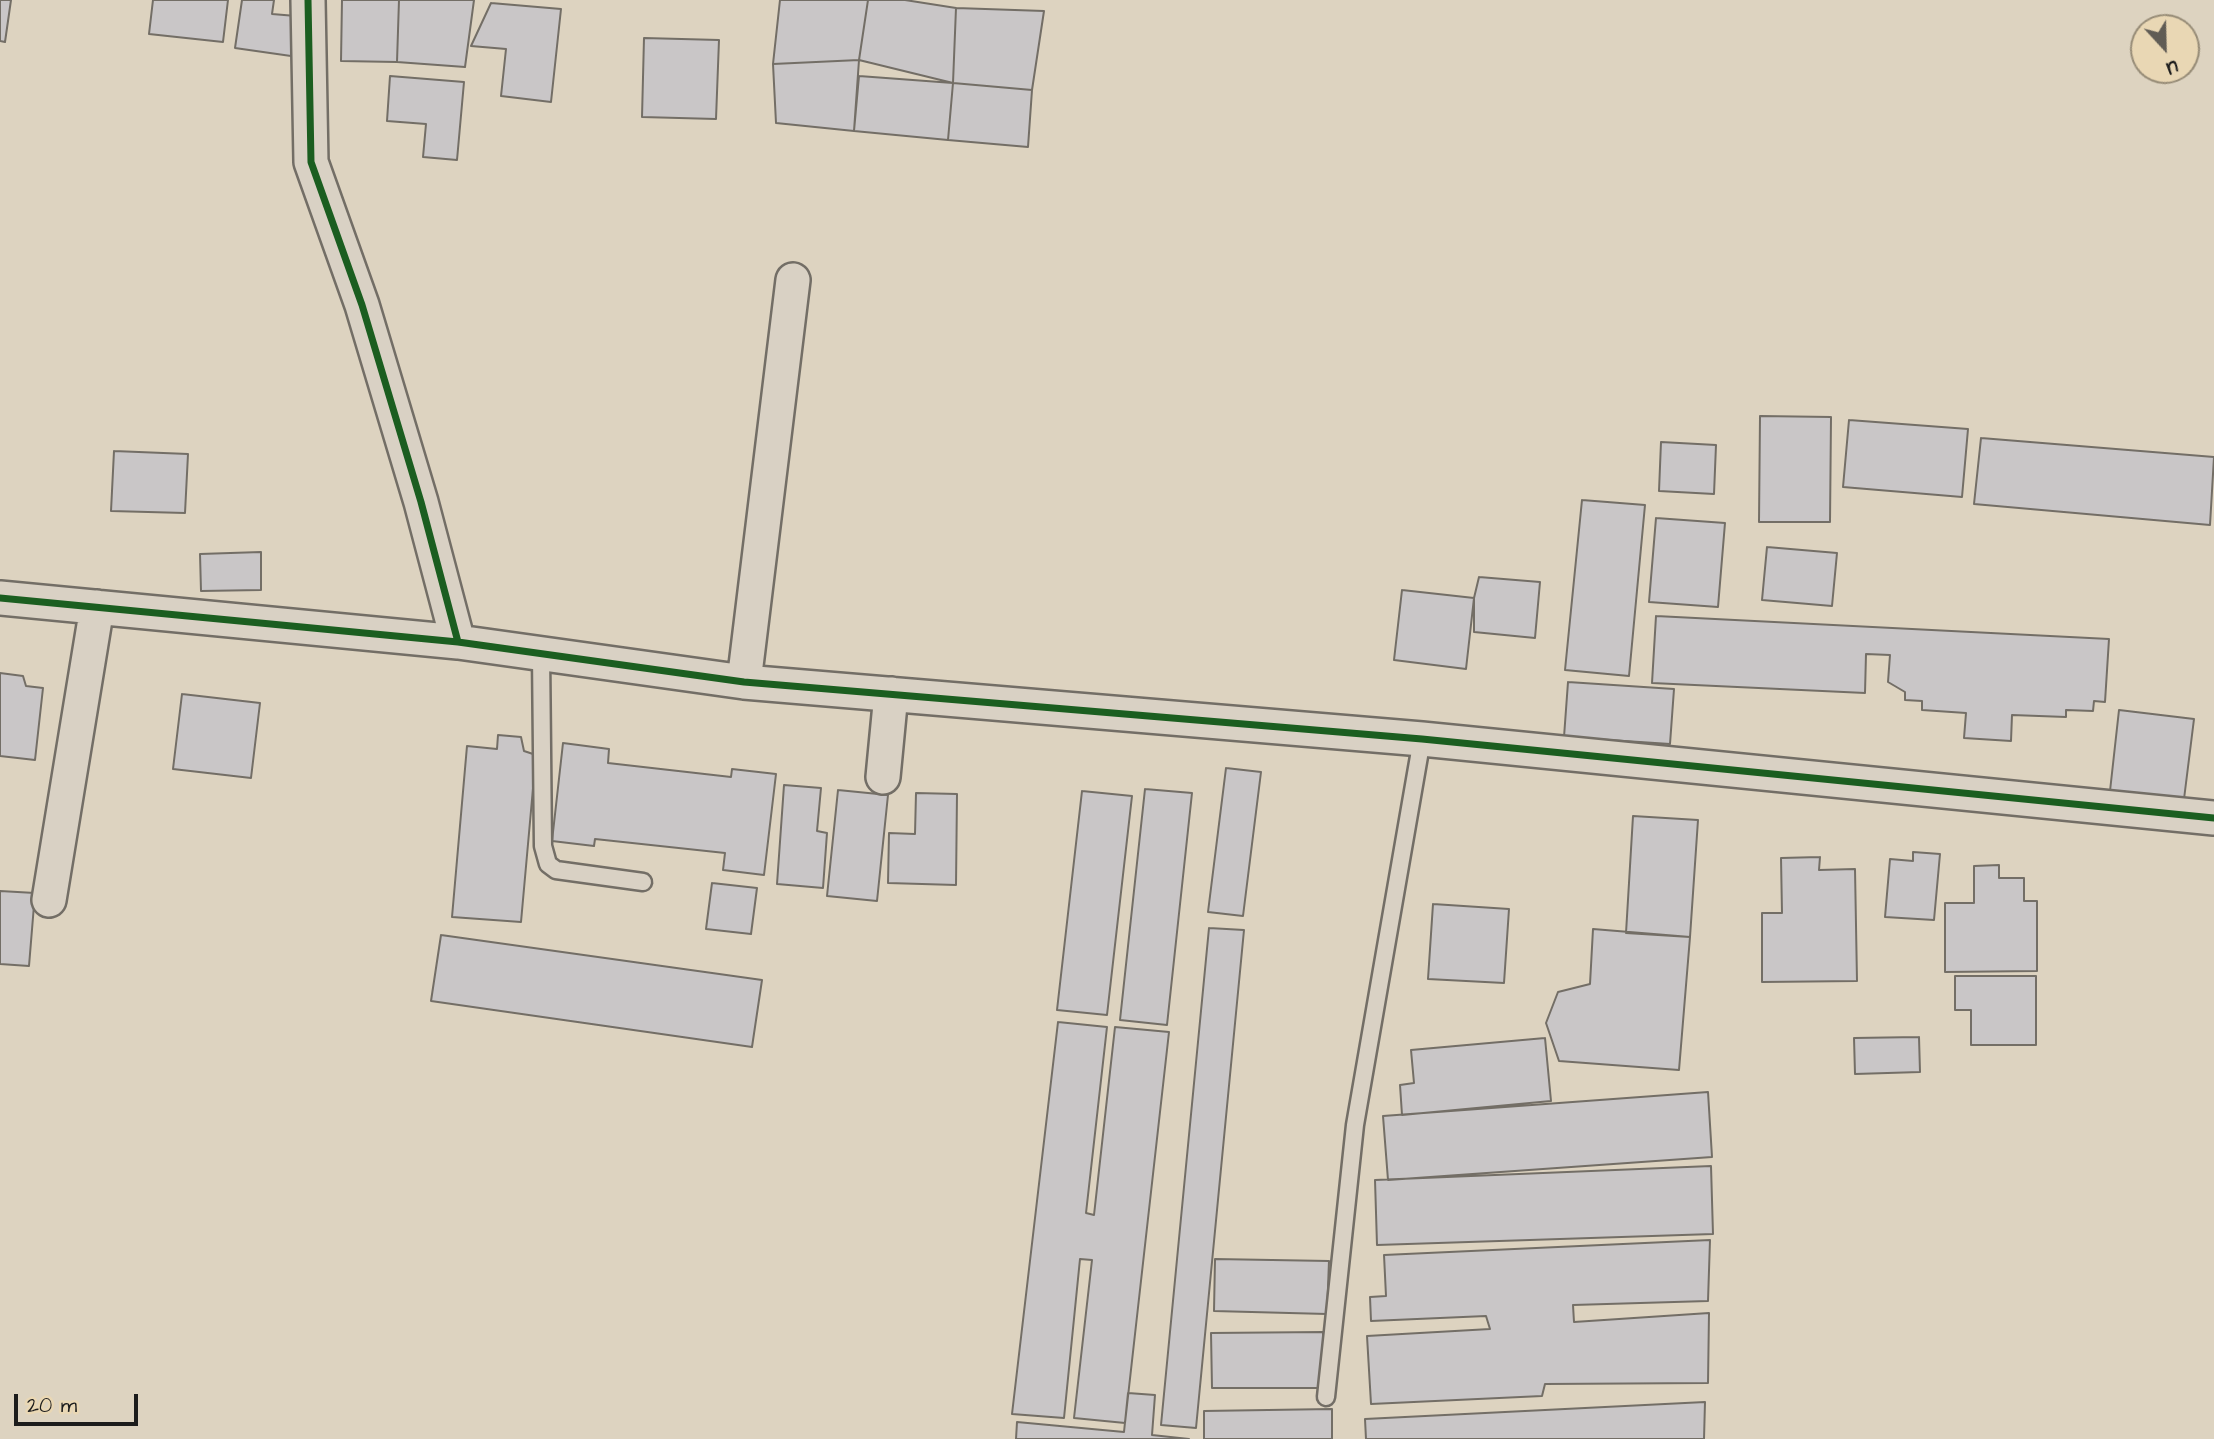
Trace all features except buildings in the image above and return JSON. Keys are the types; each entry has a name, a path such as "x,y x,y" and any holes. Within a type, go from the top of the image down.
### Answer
{"street":[{"path":"308,0 311,162 370,331 421,502 457,642"},
{"path":"744,682 793,280"},
{"path":"0,598 457,642 744,682 1422,739 2214,818"},
{"path":"49,900 97,607"},
{"path":"883,777 891,694"}],"lane":[{"path":"541,654 545,772 543,846 548,864 556,870 643,882"},
{"path":"1326,1397 1355,1125 1422,739"}],"cycle path":[{"path":"308,0 311,162 362,305 421,502 458,642"},
{"path":"0,598 458,642 744,682 1422,739 2214,818"}]}
